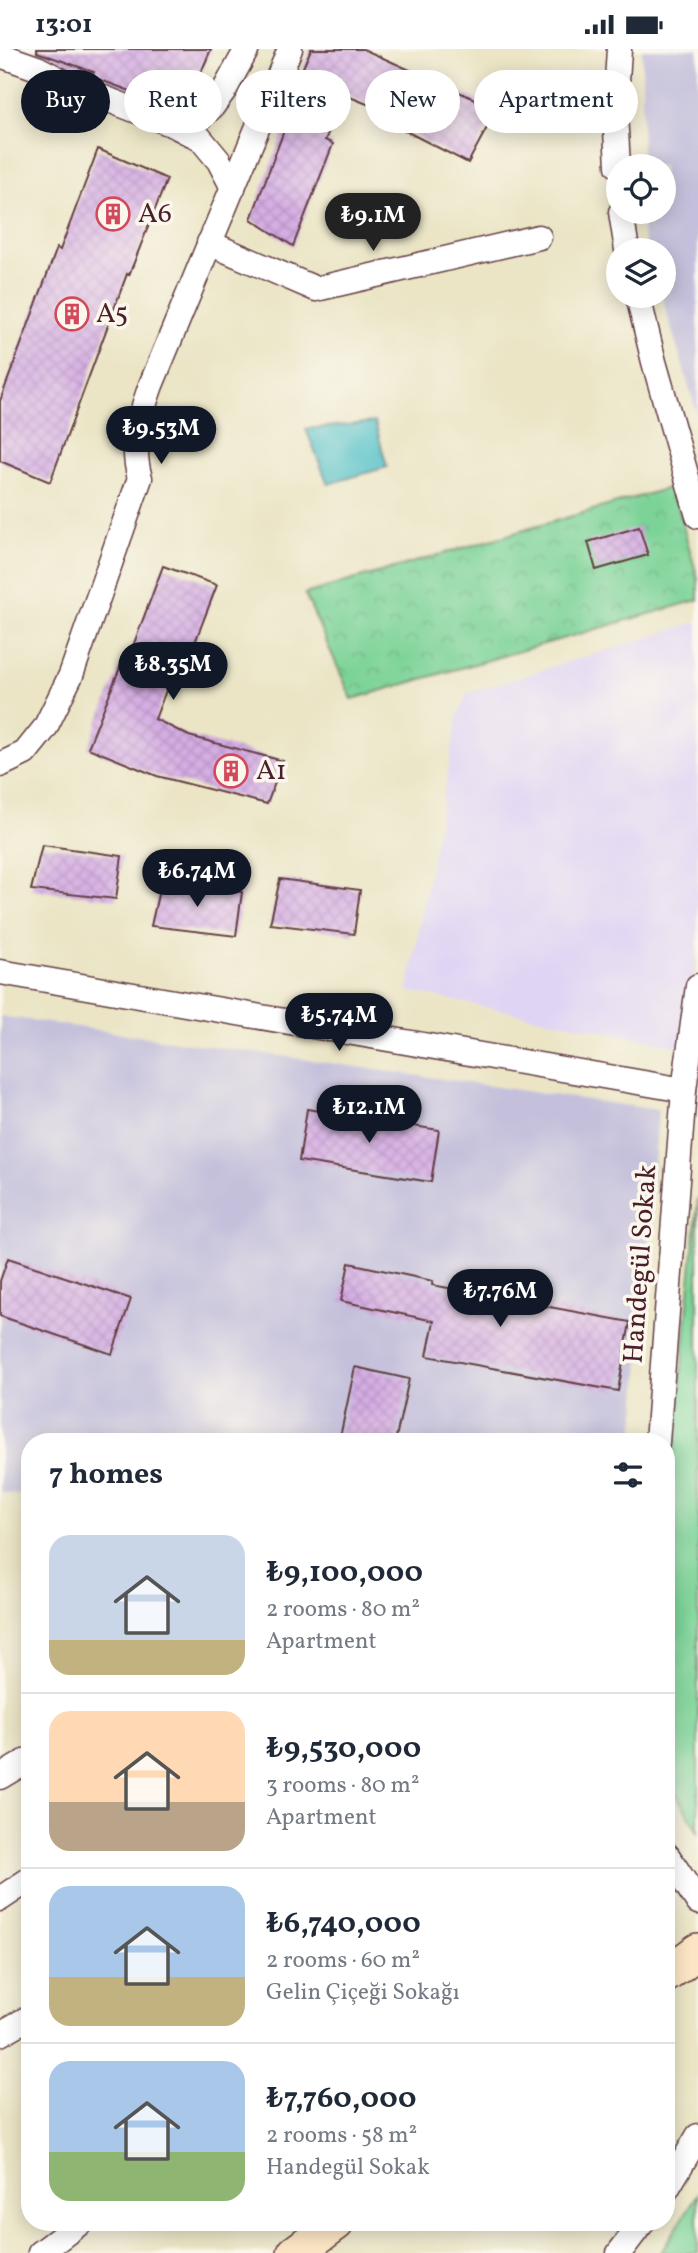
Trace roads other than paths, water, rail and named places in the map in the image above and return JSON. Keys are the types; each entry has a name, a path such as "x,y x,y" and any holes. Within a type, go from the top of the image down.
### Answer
{"main road":[{"path":"675,1968 698,1951"},
{"path":"295,2253 325,2231"}],"street":[{"path":"222,93 247,49"},
{"path":"0,765 25,753 44,728 71,675 140,478 135,448 139,421 151,385 290,49"},
{"path":"617,154 615,113 619,49"},
{"path":"0,55 37,68 70,85 124,107"},
{"path":"189,133 200,138 219,161 233,188"},
{"path":"209,243 316,289 539,237"},
{"path":"641,308 698,516"},
{"path":"0,972 684,1090"},
{"name":"Handegül Sokak","path":"658,1433 684,1090 698,986"},
{"path":"0,1777 21,1764"},
{"path":"675,1867 698,1902"},
{"path":"0,1899 21,1885"},
{"path":"0,2034 21,2022"},
{"path":"675,2175 698,2136"},
{"path":"40,2253 69,2231"},
{"path":"619,2253 636,2231"}],"water":[{"path":"375,422 387,467 328,484 306,429"}],"place":[{"name":"A6","path":"113,214"},
{"name":"A5","path":"72,314"},
{"name":"A1","path":"231,771"}]}
